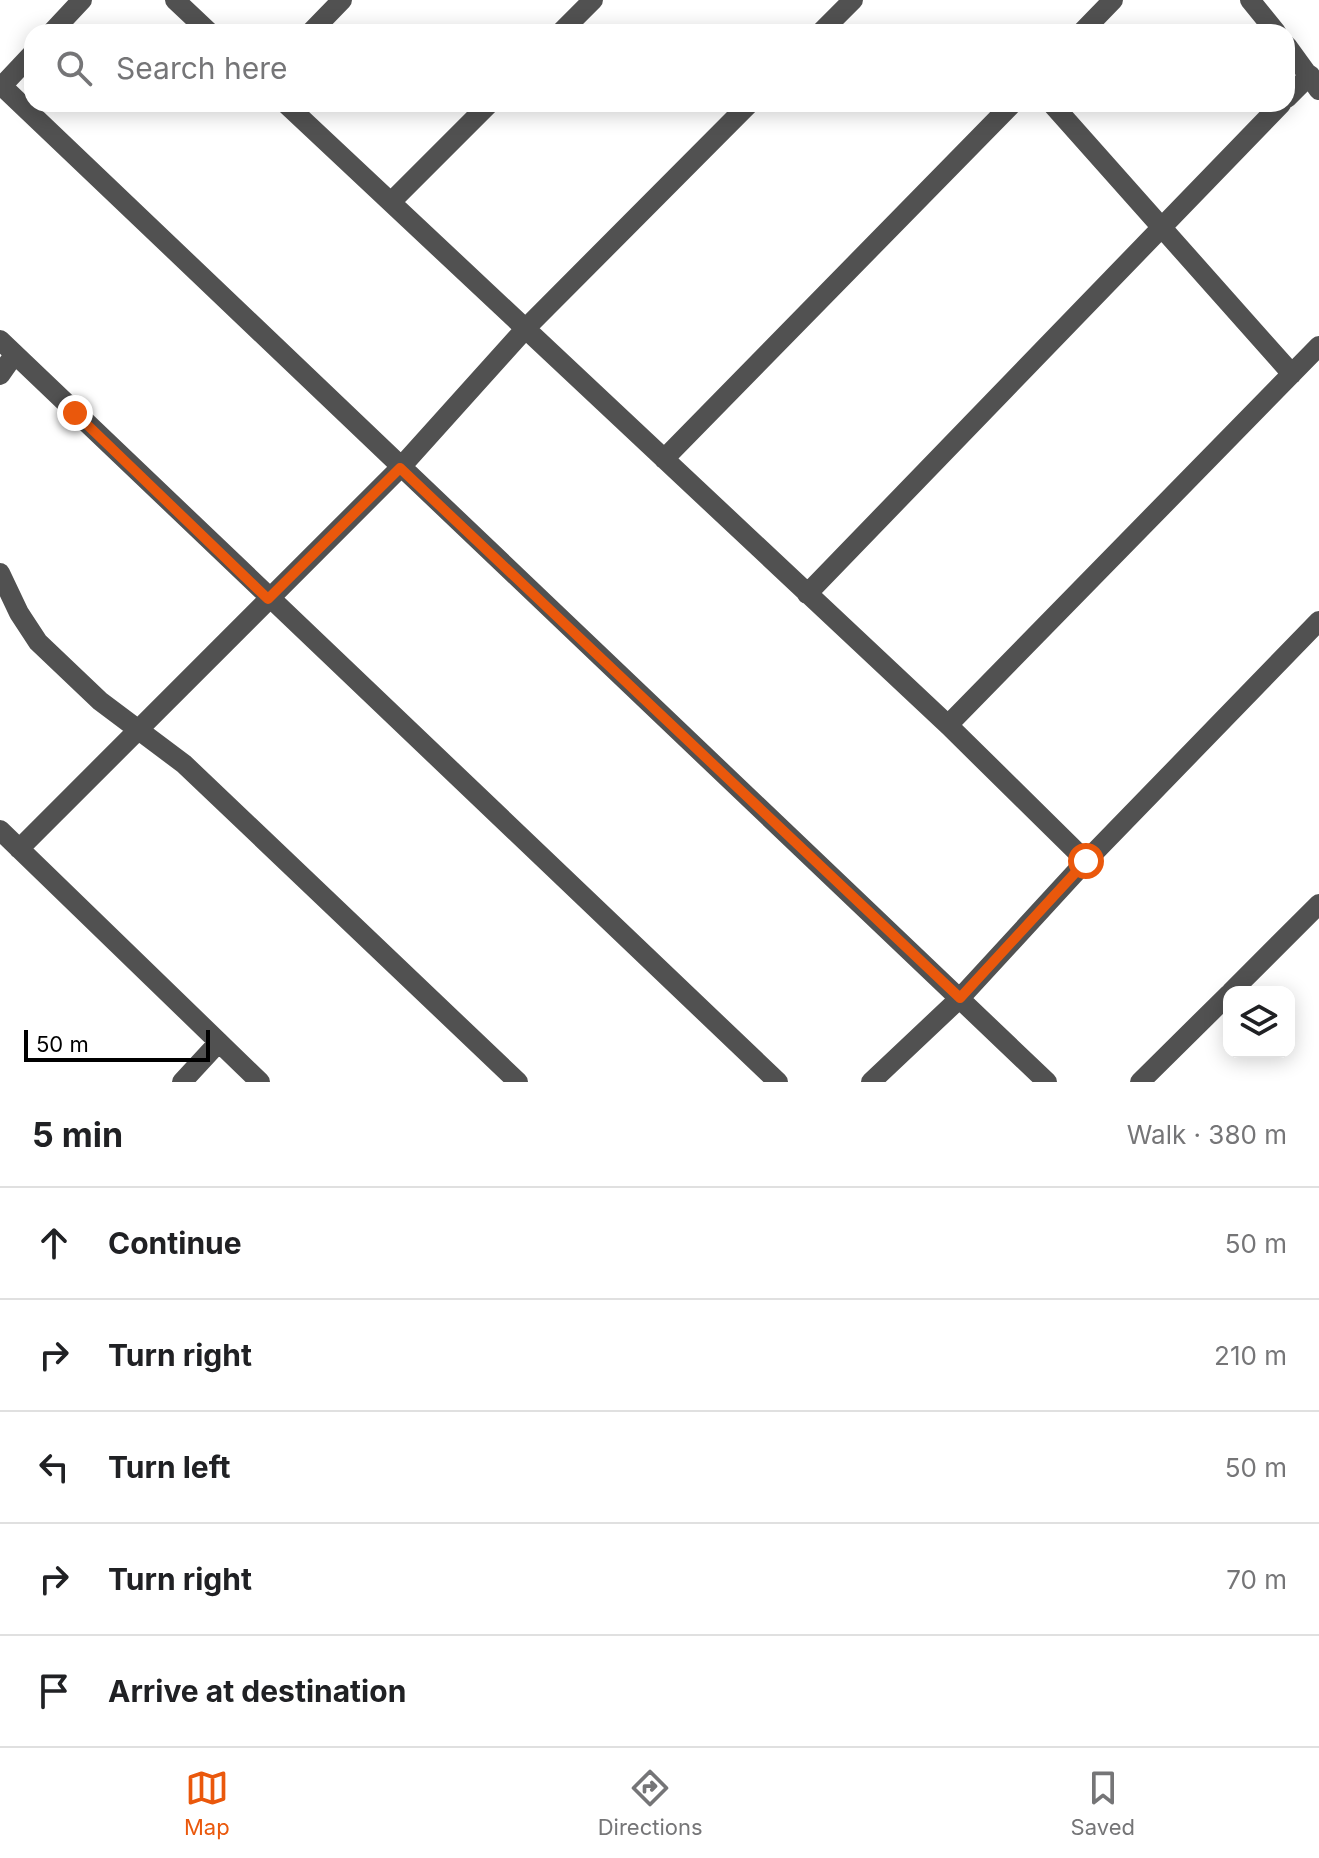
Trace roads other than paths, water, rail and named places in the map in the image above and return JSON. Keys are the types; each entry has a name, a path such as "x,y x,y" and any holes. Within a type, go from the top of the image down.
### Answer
{"street":[{"path":"60,24 82,0"},
{"path":"175,0 200,24"},
{"path":"319,24 342,0"},
{"path":"569,24 593,0"},
{"path":"829,24 853,0"},
{"path":"1090,24 1113,0"},
{"path":"1250,0 1270,24"},
{"path":"1295,57 1314,82 1295,93"},
{"path":"24,63 1,87 24,109"},
{"path":"27,112 1047,1082"},
{"path":"295,112 948,725 1086,861"},
{"path":"391,202 481,112"},
{"path":"19,849 141,731 400,468 526,328 741,112"},
{"path":"664,459 1004,112"},
{"path":"1059,112 1292,374"},
{"path":"807,594 1273,112"},
{"path":"948,725 1319,346"},
{"path":"0,375 7,347 778,1082"},
{"path":"0,573 19,613 38,642 100,701 184,764 518,1082"},
{"path":"871,1082 960,998 1086,861 1319,621"},
{"path":"0,830 260,1082"},
{"path":"1237,986 1319,904"},
{"path":"1140,1082 1223,1000"},
{"path":"182,1082 219,1042"}]}
